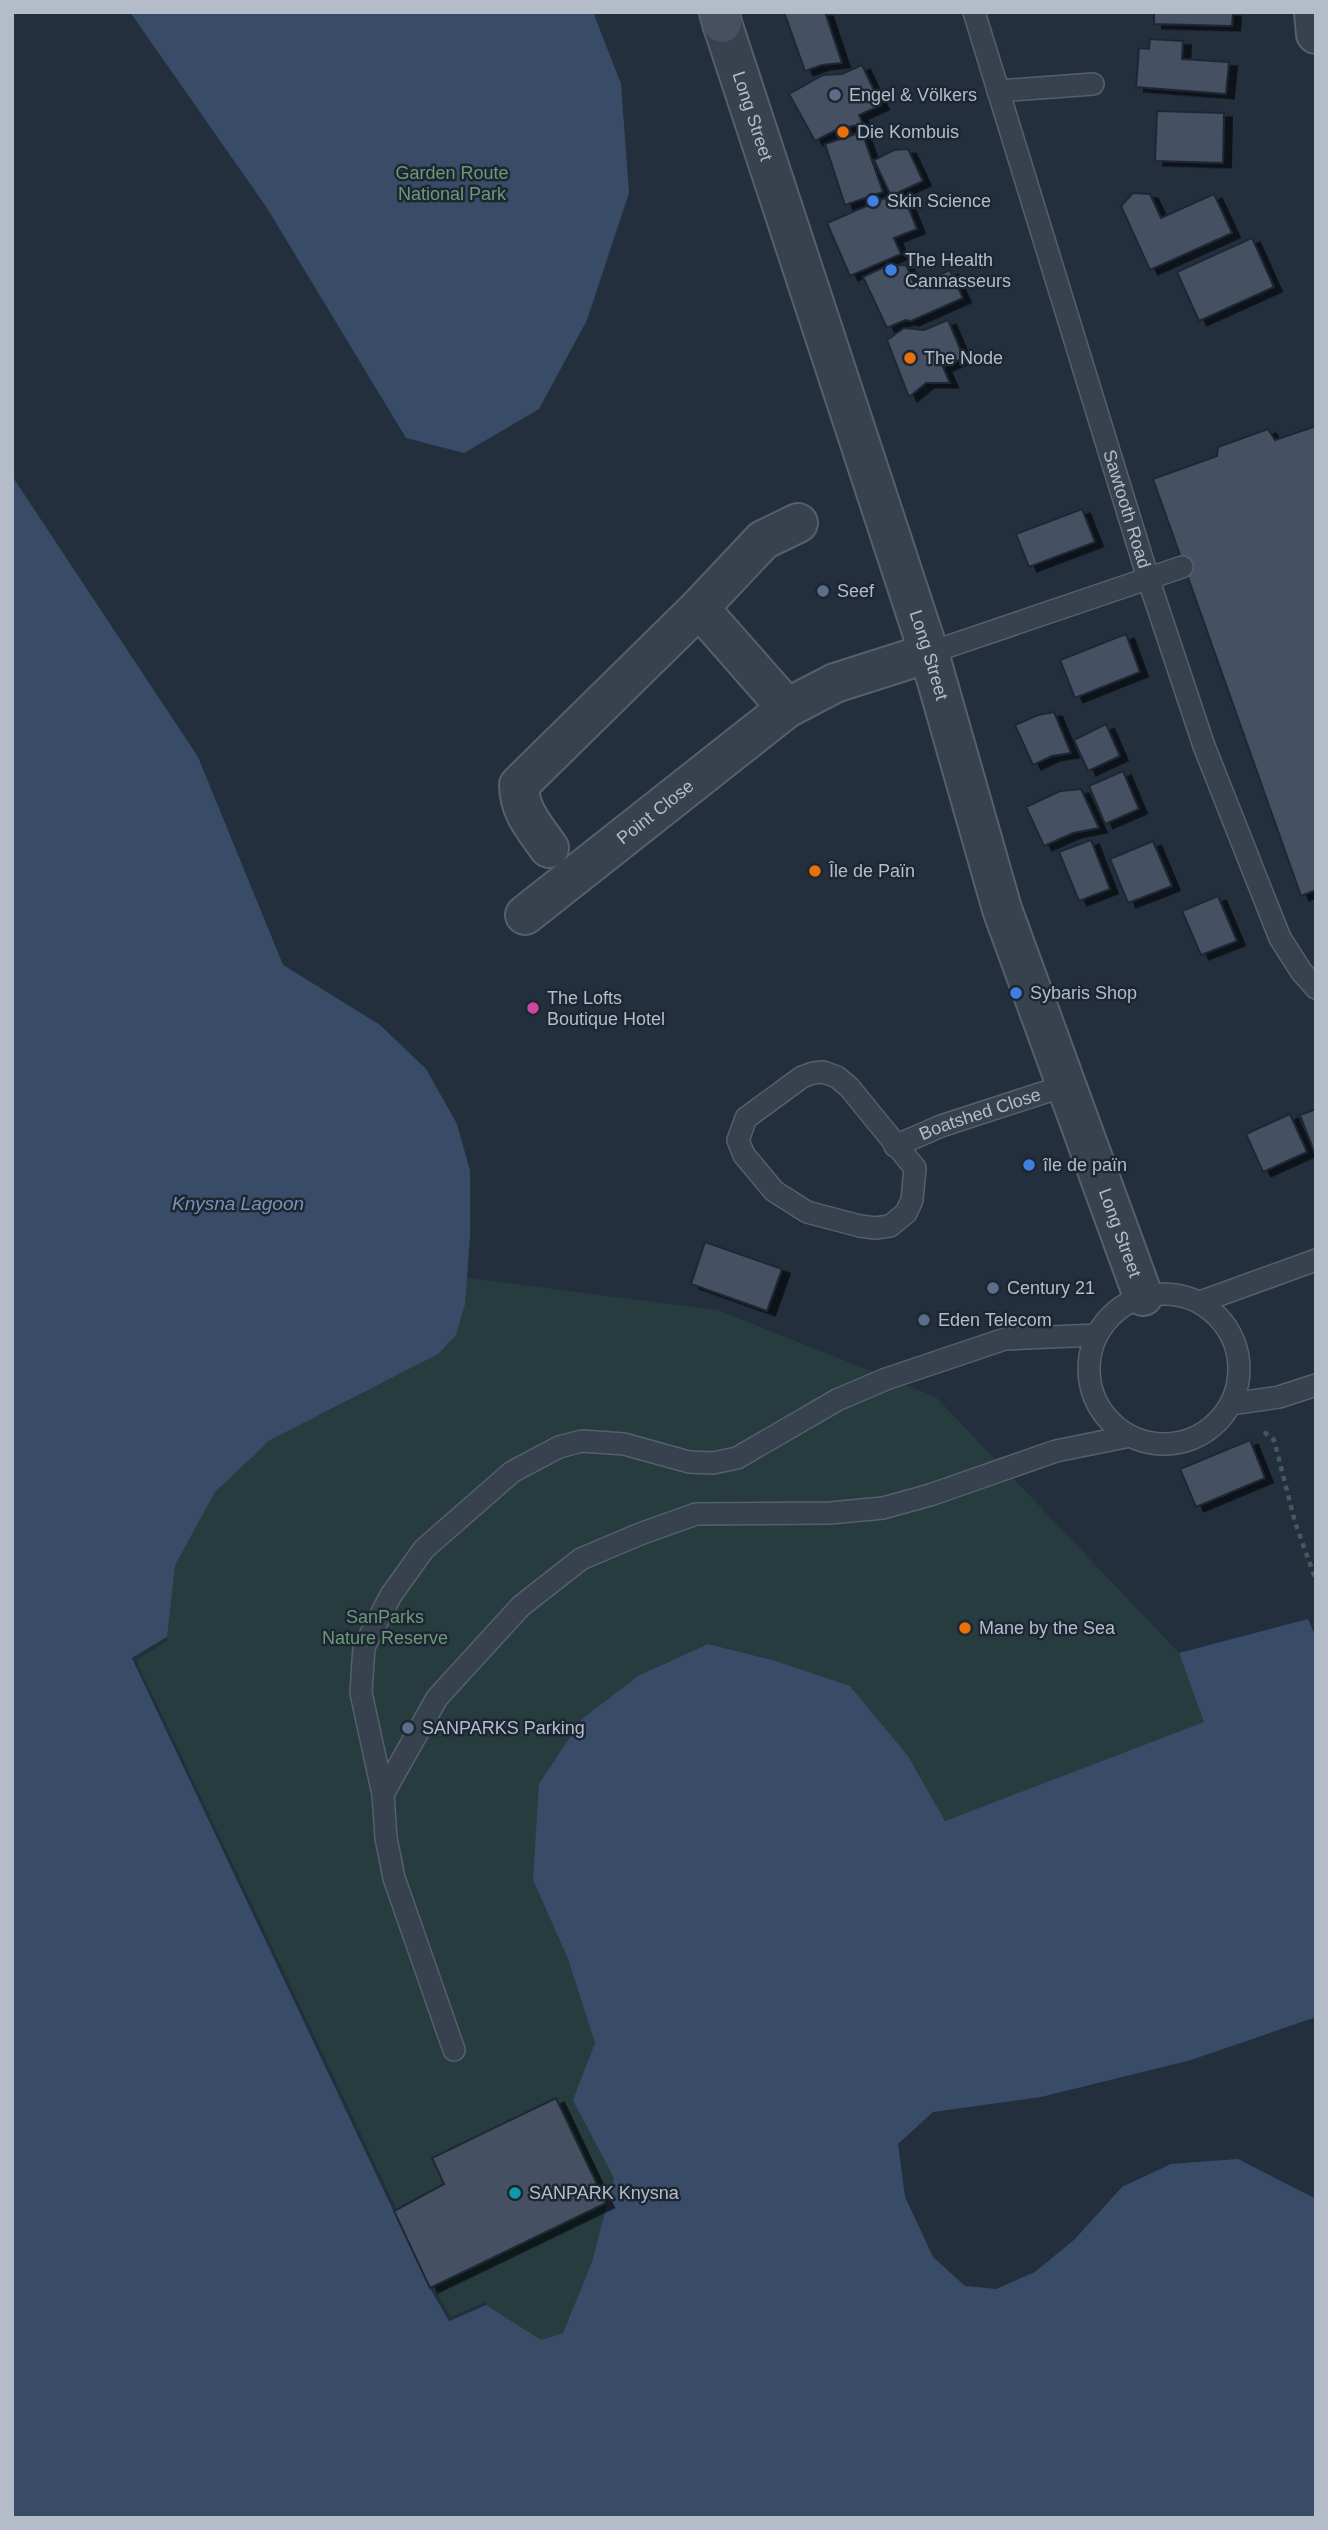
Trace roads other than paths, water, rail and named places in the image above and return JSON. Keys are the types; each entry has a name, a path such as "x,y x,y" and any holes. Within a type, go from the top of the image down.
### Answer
{"street":[{"path":"1314,12 1316,34"},
{"name":"Long Street","path":"720,17 929,653 1002,909 1143,1296"},
{"path":"549,848 524,813 520,804 519,785 699,608 763,540 798,523"},
{"path":"699,608 787,708"},
{"name":"Point Close","path":"525,915 787,708 835,683 929,653"}],"lane":[{"name":"Sawtooth Road","path":"974,12 1148,578 1204,746 1280,938 1301,971 1316,988"},
{"path":"998,91 1093,84"},
{"path":"929,653 1182,566"},
{"name":"Boatshed Close","path":"823,1072 837,1077 849,1087 895,1146 915,1168 912,1200 905,1213 890,1226 875,1228 807,1212 787,1200 774,1191 744,1155 738,1140 746,1118 802,1077 823,1072"},
{"name":"Boatshed Close","path":"895,1146 941,1126 1066,1084"},
{"path":"1200,1302 1316,1261"},
{"path":"1162,1293 1181,1295 1200,1302 1219,1316 1232,1336 1239,1358 1239,1381 1231,1404 1217,1423 1198,1436 1176,1444 1152,1444 1130,1436 1111,1423 1097,1403 1090,1381 1090,1357 1097,1335 1109,1318 1125,1305 1143,1296 1162,1293"},
{"path":"454,2050 394,1878 386,1838 383,1794 361,1693 364,1647 391,1595 424,1549 512,1472 559,1447 582,1441 624,1444 689,1462 713,1463 737,1458 837,1400 886,1379 1005,1339 1097,1335"},
{"path":"1231,1404 1279,1396 1316,1385"},
{"path":"383,1794 437,1698 521,1606 581,1559 696,1514 830,1513 883,1508 930,1495 1056,1451 1130,1436"}],"water":[{"name":"Garden Route National Park","path":"130,12 593,12 621,84 629,193 587,320 539,409 464,453 406,438 267,208"},
{"name":"Knysna Lagoon","path":"12,476 198,757 283,965 380,1025 426,1069 457,1124 470,1171 470,1236 465,1304 456,1335 438,1354 270,1440 215,1492 175,1565 167,1637 132,1658 430,2288 449,2321 486,2305 541,2340 563,2333 592,2262 614,2178 573,2100 595,2043 568,1959 533,1880 539,1784 582,1719 638,1676 708,1644 776,1661 850,1686 908,1756 945,1821 1204,1722 1179,1653 1308,1619 1316,1638 1316,2017 1191,2060 1041,2097 933,2112 898,2144 905,2197 933,2257 965,2286 996,2289 1035,2272 1075,2239 1122,2187 1171,2164 1238,2159 1316,2199 1316,2518 12,2518"}],"place":[{"name":"Engel & Völkers","path":"835,95"},
{"name":"Die Kombuis","path":"843,132"},
{"name":"Skin Science","path":"873,201"},
{"name":"The Health Cannasseurs","path":"891,270"},
{"name":"The Node","path":"910,358"},
{"name":"Seef","path":"823,591"},
{"name":"Île de Païn","path":"815,871"},
{"name":"Sybaris Shop","path":"1016,993"},
{"name":"The Lofts Boutique Hotel","path":"533,1008"},
{"name":"île de païn","path":"1029,1165"},
{"name":"Century 21","path":"993,1288"},
{"name":"Eden Telecom","path":"924,1320"},
{"name":"Mane by the Sea","path":"965,1628"},
{"name":"SANPARKS Parking","path":"408,1728"},
{"name":"SANPARK Knysna","path":"515,2193"}],"park label":[{"name":"SanParks Nature Reserve","path":"385,1627"}]}
